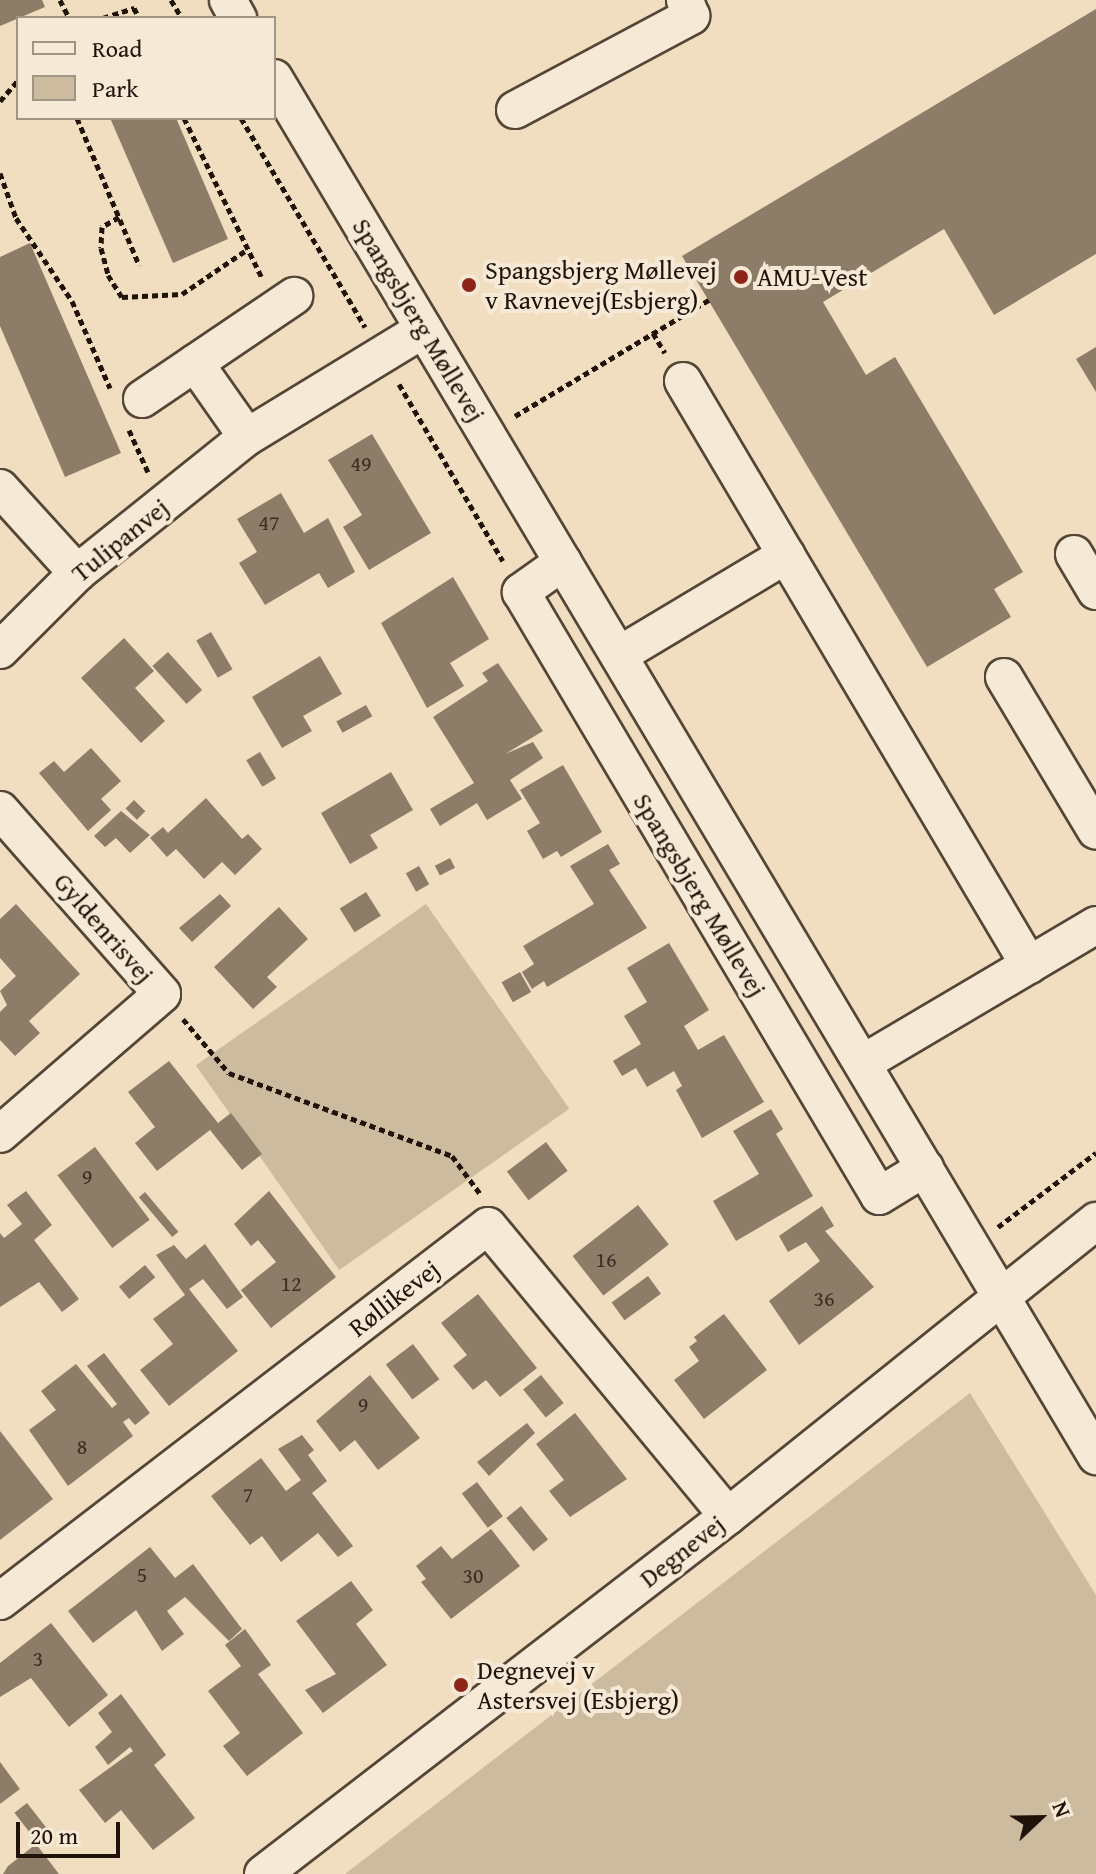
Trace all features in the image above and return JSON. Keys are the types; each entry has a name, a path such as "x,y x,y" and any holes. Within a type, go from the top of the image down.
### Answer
{"street":[{"path":"515,110 691,16 685,0"},
{"name":"Spangsbjerg Møllevej","path":"276,81 1096,1456"},
{"path":"128,408 287,301"},
{"name":"Tulipanvej","path":"0,650 77,573 247,437 424,329"},
{"path":"195,363 247,437"},
{"path":"683,381 1029,965"},
{"path":"0,488 77,573"},
{"path":"1074,554 1096,591"},
{"path":"619,655 786,555"},
{"name":"Spangsbjerg Møllevej","path":"563,562 521,592 879,1196 925,1168"},
{"path":"1004,677 1096,831"},
{"name":"Gyldenrisvej","path":"0,810 162,994 0,1134"},
{"path":"863,1063 1096,925"},
{"name":"Degnevej","path":"263,1874 728,1516 1096,1221"},
{"path":"488,1226 728,1516"},
{"name":"Røllikevej","path":"0,1601 488,1226"}],"path":[{"path":"109,16 134,8 138,16"},
{"path":"0,101 16,82"},
{"path":"78,120 139,265"},
{"path":"185,120 245,251 287,301"},
{"path":"0,173 16,218 72,301 128,408 162,505"},
{"path":"119,217 102,227 101,248 108,275 122,297 182,294 245,251"},
{"path":"487,433 709,300"},
{"path":"162,994 229,1073 452,1156 481,1193 488,1226"},
{"path":"973,1247 1096,1153"}],"green space":[{"path":"426,904 569,1109 339,1270 196,1065"},
{"path":"970,1393 1096,1595 1096,1874 345,1874"}],"building":[{"path":"0,0 42,0 45,7 16,16 16,19 0,26"},
{"path":"1096,9 1096,254 994,315 944,229 823,302 866,375 895,357 1023,572 994,589 1011,617 927,667 682,256"},
{"path":"111,120 177,120 228,239 173,263"},
{"path":"30,243 121,453 65,477 0,326 0,257"},
{"path":"1096,347 1096,392 1076,359"},
{"path":"372,434 431,533 369,570 343,527 362,515 328,460"},
{"path":"281,493 304,533 328,518 355,572 328,588 319,573 265,605 239,563 257,552 237,519"},
{"path":"453,577 489,639 450,663 464,686 427,708 381,623"},
{"path":"211,632 232,669 218,678 196,640"},
{"path":"124,638 154,671 135,688 165,721 141,743 81,678"},
{"path":"168,652 202,690 187,704 152,666"},
{"path":"320,656 342,694 303,716 312,731 282,748 252,697"},
{"path":"498,663 543,731 505,754 533,742 543,758 510,780 522,799 487,820 477,803 440,826 430,809 474,783 433,717 488,681 482,673"},
{"path":"366,705 372,716 343,733 336,721"},
{"path":"91,748 121,781 101,799 111,810 88,831 39,773 54,761 64,772"},
{"path":"260,752 276,779 262,787 246,760"},
{"path":"563,765 602,832 561,857 557,851 543,859 527,831 540,823 520,790"},
{"path":"391,772 413,810 370,835 378,848 350,864 321,813"},
{"path":"206,798 242,839 248,834 262,849 235,875 222,862 204,879 176,849 167,857 150,838 163,827 168,833"},
{"path":"134,800 145,811 137,820 126,808"},
{"path":"121,811 150,835 130,853 116,838 105,847 94,836"},
{"path":"608,844 620,864 609,870 647,928 547,987 544,981 532,989 522,972 534,964 523,946 594,904 570,866"},
{"path":"450,858 455,868 440,876 435,866"},
{"path":"419,866 429,884 416,892 406,873"},
{"path":"366,892 381,916 355,932 340,908"},
{"path":"220,894 231,906 192,942 179,928"},
{"path":"16,904 80,974 29,1021 40,1033 15,1056 0,1040 0,1012 7,1005 0,991 16,976 0,958 0,919"},
{"path":"279,907 308,939 267,977 277,987 253,1009 214,967"},
{"path":"669,943 709,1010 684,1026 698,1050 724,1035 764,1102 702,1138 676,1090 682,1086 674,1071 647,1087 636,1068 622,1076 613,1061 641,1044 624,1016 647,1002 627,968"},
{"path":"520,972 531,992 513,1002 502,982"},
{"path":"169,1061 218,1123 231,1113 262,1154 242,1170 210,1130 157,1171 135,1143 155,1127 128,1092"},
{"path":"771,1109 783,1129 776,1134 813,1196 736,1241 713,1201 759,1174 733,1131"},
{"path":"546,1142 568,1171 529,1200 507,1171"},
{"path":"95,1147 150,1220 112,1248 57,1175"},
{"path":"26,1191 52,1225 34,1240 79,1299 62,1312 39,1282 0,1307 0,1233 4,1238 22,1224 7,1205"},
{"path":"269,1191 336,1277 271,1328 241,1290 276,1262 258,1240 251,1246 234,1224"},
{"path":"145,1192 178,1232 172,1237 139,1197"},
{"path":"638,1205 669,1244 603,1296 573,1256"},
{"path":"822,1206 834,1226 825,1231 874,1287 799,1345 769,1301 820,1261 806,1242 788,1252 779,1236"},
{"path":"205,1244 243,1297 227,1309 203,1279 189,1289 238,1351 169,1406 140,1370 173,1344 153,1319 185,1295 156,1255 174,1245 186,1259"},
{"path":"145,1265 155,1277 129,1299 119,1287"},
{"path":"648,1276 661,1294 625,1320 612,1302"},
{"path":"478,1294 537,1368 500,1397 486,1380 473,1390 453,1366 467,1355 441,1323"},
{"path":"724,1314 767,1370 704,1419 674,1380 699,1361 689,1347 697,1341 694,1337"},
{"path":"413,1344 439,1379 412,1400 386,1364"},
{"path":"104,1353 150,1413 135,1425 129,1418 123,1422 133,1436 68,1486 29,1430 56,1410 41,1391 76,1364 112,1408 117,1404 87,1366"},
{"path":"370,1375 420,1438 378,1470 355,1440 340,1452 316,1421"},
{"path":"541,1375 564,1403 546,1417 523,1389"},
{"path":"575,1413 627,1479 570,1517 549,1491 564,1480 536,1444"},
{"path":"527,1423 535,1433 489,1476 477,1462"},
{"path":"0,1431 53,1499 0,1540"},
{"path":"302,1435 314,1450 308,1455 327,1481 312,1493 353,1546 338,1557 318,1533 281,1562 262,1536 250,1545 211,1496 261,1458 286,1491 301,1480 278,1449"},
{"path":"477,1482 503,1516 488,1528 462,1493"},
{"path":"521,1506 548,1539 533,1551 506,1518"},
{"path":"491,1529 520,1566 451,1619 421,1582 426,1579 416,1566 441,1546 452,1559"},
{"path":"150,1547 175,1578 193,1564 242,1629 229,1641 185,1597 167,1611 184,1634 162,1651 136,1610 93,1643 68,1611"},
{"path":"351,1581 373,1610 356,1624 387,1665 323,1713 305,1690 336,1674 296,1621"},
{"path":"51,1623 108,1695 69,1727 31,1678 0,1697 0,1663"},
{"path":"245,1629 271,1665 258,1674 303,1733 247,1776 223,1746 240,1733 208,1691 241,1666 225,1645"},
{"path":"121,1694 166,1755 154,1765 195,1818 153,1850 121,1810 105,1823 79,1790 133,1751 130,1747 108,1765 95,1747 112,1732 98,1713"},
{"path":"0,1762 20,1789 0,1804"},
{"path":"27,1803 53,1836 40,1846 14,1813"},
{"path":"36,1844 59,1874 3,1874 8,1866"}],"place":[{"name":"AMU-Vest","path":"741,277"},
{"name":"Spangsbjerg Møllevej v Ravnevej(Esbjerg)","path":"469,285"},
{"name":"Degnevej v Astersvej (Esbjerg)","path":"461,1685"}]}
